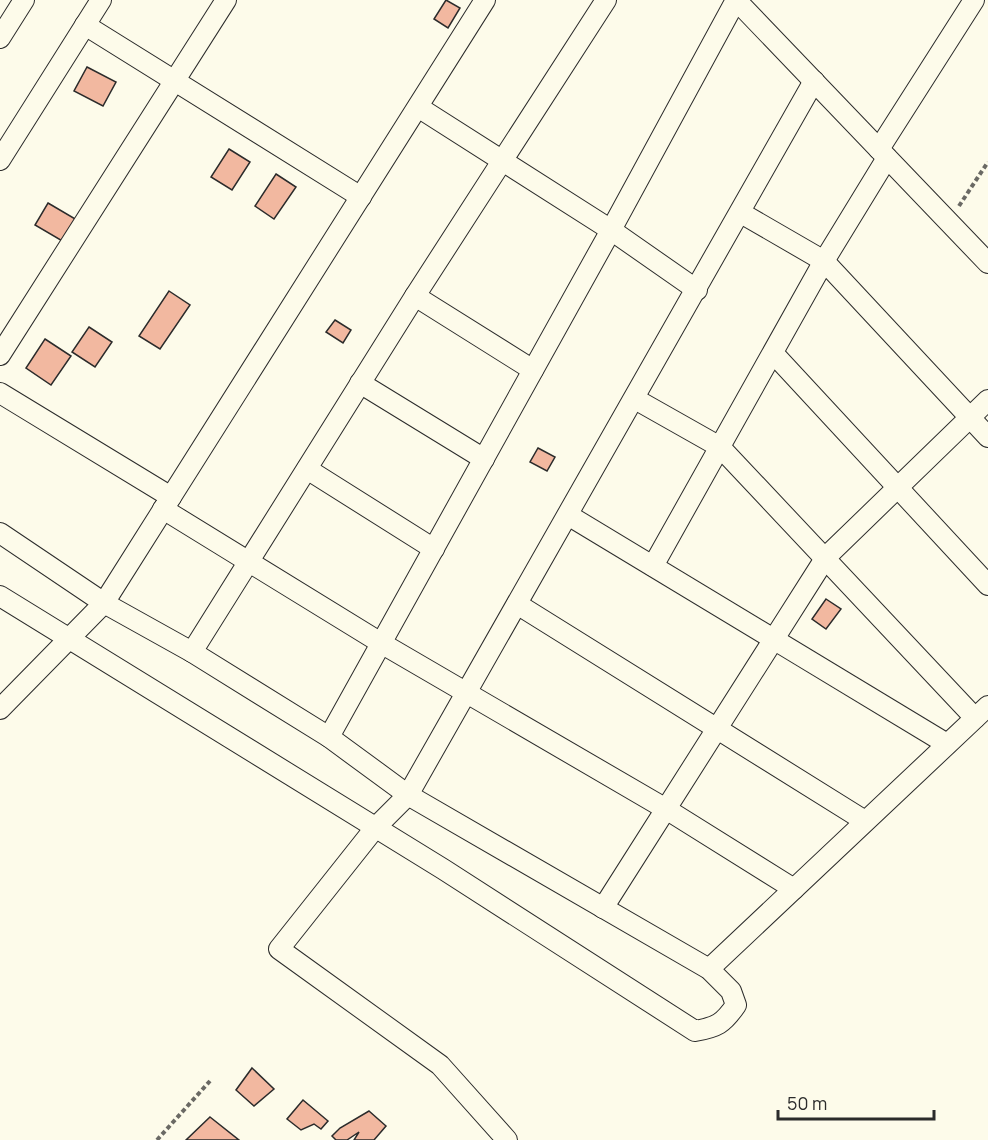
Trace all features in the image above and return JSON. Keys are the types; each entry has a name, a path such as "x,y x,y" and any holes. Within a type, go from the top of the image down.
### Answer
{"street":[{"path":"0,38 24,0"},
{"path":"0,160 101,0"},
{"path":"0,355 226,0"},
{"path":"0,710 104,603 485,0"},
{"path":"192,652 415,296 606,0"},
{"path":"329,737 611,231 736,0 988,263"},
{"path":"653,566 883,154 974,0"},
{"path":"85,25 361,197"},
{"path":"507,1140 440,1065 279,949 375,828 408,795 814,81"},
{"path":"418,107 611,231 697,290"},
{"path":"741,213 824,261 988,437"},
{"path":"415,296 533,370"},
{"path":"773,353 988,585"},
{"path":"360,383 484,459"},
{"path":"0,393 250,560 381,643 666,809 794,889"},
{"path":"635,399 720,447 826,557 982,712 709,969"},
{"path":"603,908 826,557 988,400"},
{"path":"306,469 434,549"},
{"path":"568,515 947,744"},
{"path":"0,533 104,603 192,652 329,737 408,795 709,969 731,991 736,1005 728,1017 715,1028 695,1031 443,869 0,596"},
{"path":"518,604 865,821"}],"path":[{"path":"948,221 988,162"},
{"path":"157,1140 210,1081"}],"building":[{"path":"446,0 460,8 448,28 434,19"},
{"path":"87,67 116,82 103,106 74,91"},
{"path":"229,149 250,162 232,190 211,177"},
{"path":"276,174 296,187 274,219 255,206"},
{"path":"48,203 77,220 64,242 35,225"},
{"path":"169,291 190,305 160,349 139,336"},
{"path":"335,320 351,330 343,343 326,332"},
{"path":"89,327 112,342 95,367 72,352"},
{"path":"45,339 71,356 51,385 26,368"},
{"path":"538,448 555,457 547,471 530,462"},
{"path":"826,599 841,609 826,629 812,619"},
{"path":"252,1068 274,1089 254,1106 236,1090"},
{"path":"303,1100 328,1121 321,1129 314,1124 301,1130 287,1119"},
{"path":"369,1111 386,1126 374,1140 354,1140 359,1132 347,1140 336,1140 332,1136 340,1128"},
{"path":"210,1117 239,1140 186,1140"}]}
